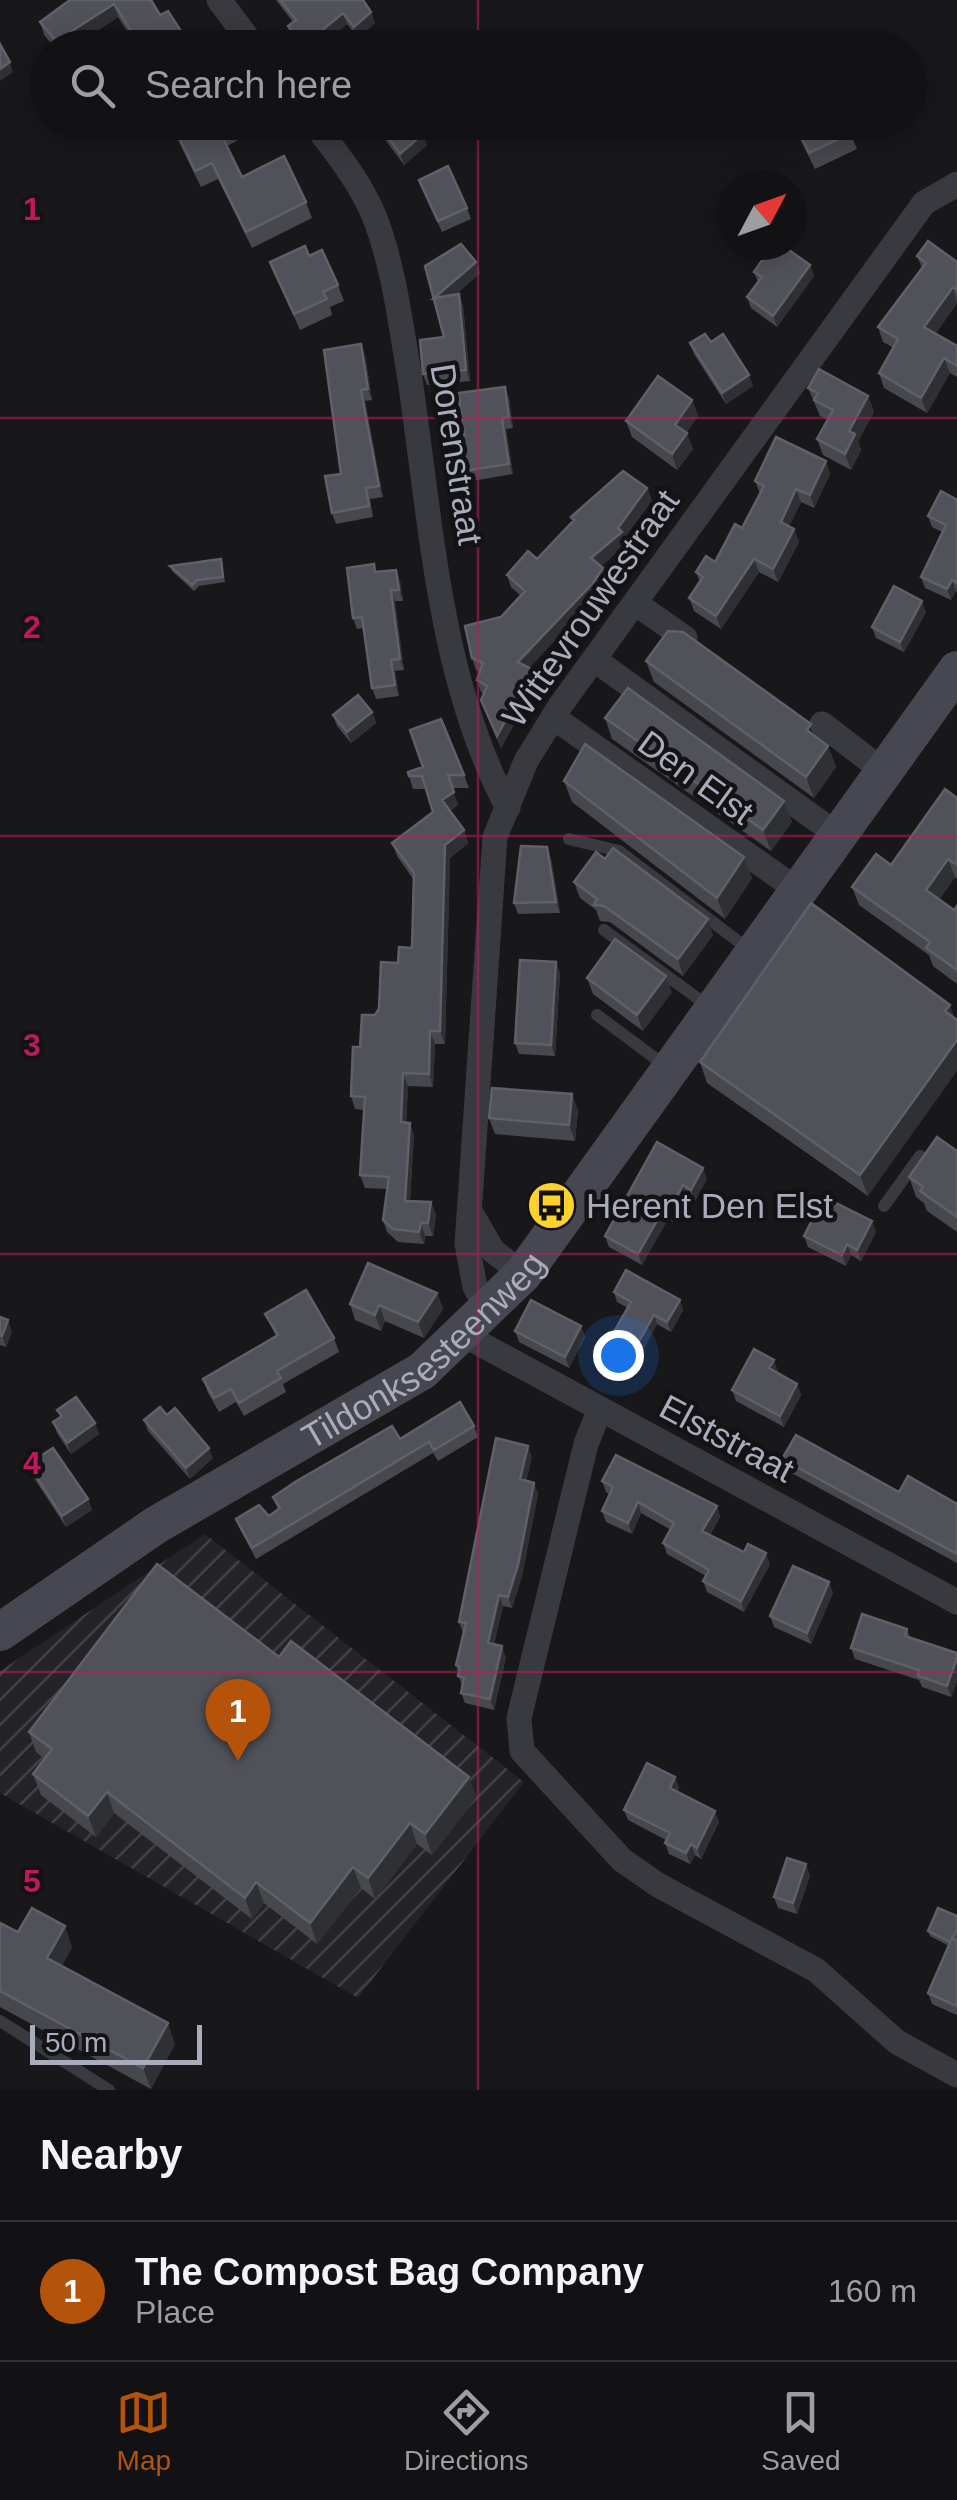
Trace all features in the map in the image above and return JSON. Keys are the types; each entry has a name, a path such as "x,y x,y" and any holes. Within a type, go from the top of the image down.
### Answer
{"street":[{"path":"219,0 242,30"},
{"name":"Dorenstraat","path":"327,140 374,215 394,277 451,644 486,766 508,808"},
{"name":"Wittevrouwestraat","path":"476,1321 469,1268 470,1213 495,837 526,761 553,717 924,203 957,184"},
{"path":"636,602 685,638"},
{"name":"Den Elst","path":"595,660 839,836"},
{"name":"Tildonksesteenweg","path":"0,1632 156,1525 422,1371 524,1274 957,670"},
{"name":"Den Elst","path":"553,717 799,890"},
{"path":"822,724 883,770"},
{"path":"470,1213 493,1251 524,1274"},
{"name":"Elststraat","path":"476,1321 600,1409 957,1602"},
{"path":"600,1409 586,1444 519,1718 522,1751 622,1860 658,1885 816,1970 896,2042 957,2075"}],"lane":[{"path":"569,839 619,851 732,932 754,953"},
{"path":"604,930 712,1009"},
{"path":"597,1015 669,1068"},
{"path":"884,1206 920,1156"},
{"path":"0,2021 110,2090"}],"shaded area":[{"path":"205,1534 524,1782 358,1998 0,1793 0,1671"}],"building":[{"path":"70,0 151,0 160,15 168,11 180,30 131,30 114,4 73,30 47,30 40,22"},
{"path":"280,0 363,0 371,12 354,27 343,13 322,30 291,30 288,26 296,20"},
{"path":"0,44 10,62 0,69"},
{"path":"180,140 224,140 242,177 284,156 306,202 246,232 212,163 195,171"},
{"path":"390,140 416,140 400,154"},
{"path":"803,140 836,140 809,153"},
{"path":"448,166 467,208 438,221 419,180"},
{"path":"928,241 957,262 957,290 953,287 924,327 957,346 957,366 944,358 921,398 879,373 898,339 878,327 926,263 917,256"},
{"path":"461,244 476,262 434,298 459,294 466,370 423,374 420,340 444,337 425,266"},
{"path":"305,246 309,256 322,250 338,285 323,292 327,299 294,314 270,262"},
{"path":"762,260 803,260 810,265 773,316 747,297 762,277 754,272"},
{"path":"705,334 711,342 723,334 749,375 722,393 690,343"},
{"path":"361,344 368,389 361,390 379,486 366,488 369,506 332,513 325,476 341,474 324,350"},
{"path":"819,369 868,396 849,431 855,434 845,454 817,439 833,410 814,400 818,393 808,388"},
{"path":"658,376 692,400 675,425 687,433 672,454 626,421"},
{"path":"505,387 509,417 502,418 509,464 457,472 452,443 465,441 458,393"},
{"path":"776,437 826,461 810,495 796,489 781,522 794,529 773,569 754,559 716,616 689,598 703,577 696,572 706,556 715,562 735,524 742,528 764,486 755,481"},
{"path":"623,471 647,488 618,528 622,532 591,558 603,568 593,583 518,662 533,670 497,736 481,700 487,686 477,680 483,663 472,658 465,626 501,617 525,591 507,575 528,551 537,559 574,520 571,517"},
{"path":"941,491 957,500 957,583 952,580 947,589 921,577 946,525 928,516"},
{"path":"221,559 223,577 197,580 192,585 170,566"},
{"path":"374,564 375,572 396,570 399,590 391,590 400,659 391,660 395,685 372,688 362,617 353,618 347,568"},
{"path":"894,586 922,601 900,642 872,627"},
{"path":"668,631 683,632 811,724 807,730 828,746 806,777 646,661"},
{"path":"628,688 784,801 763,830 605,718"},
{"path":"358,695 372,712 347,732 333,715"},
{"path":"441,719 464,775 448,775 454,792 442,800 464,830 445,845 440,1031 430,1031 429,1074 403,1073 401,1122 410,1123 405,1201 431,1202 428,1223 421,1223 419,1232 393,1229 383,1220 389,1177 360,1175 365,1097 351,1096 353,1047 360,1047 362,1015 375,1015 379,1009 381,962 398,963 399,947 412,948 414,873 392,843 433,812 422,776 409,776 408,772 423,767 410,730"},
{"path":"585,744 744,857 717,898 564,781"},
{"path":"945,789 957,798 957,865 948,859 926,890 954,910 957,906 957,970 926,948 930,942 852,887 876,854 891,865"},
{"path":"521,846 547,847 556,902 514,903"},
{"path":"613,848 708,919 678,959 604,906 594,905 597,899 574,882 596,852 605,859"},
{"path":"811,903 950,1005 945,1011 957,1020 957,1040 860,1175 700,1062"},
{"path":"615,939 666,976 637,1015 587,978"},
{"path":"520,960 556,962 551,1045 515,1043"},
{"path":"492,1088 572,1094 569,1125 489,1118"},
{"path":"937,1137 957,1151 957,1217 920,1191 923,1187 909,1177"},
{"path":"657,1142 703,1168 691,1190 683,1185 669,1211 664,1208 638,1254 605,1236"},
{"path":"824,1197 872,1221 857,1250 847,1244 842,1255 804,1236"},
{"path":"368,1263 437,1293 418,1322 379,1305 375,1315 350,1304"},
{"path":"626,1270 680,1300 667,1322 654,1315 634,1350 611,1337 631,1302 614,1292"},
{"path":"306,1290 334,1338 277,1371 281,1378 239,1403 231,1389 214,1398 203,1379 278,1335 265,1314"},
{"path":"531,1300 581,1326 565,1357 515,1331"},
{"path":"0,1317 8,1320 2,1336 0,1335"},
{"path":"754,1349 774,1360 769,1368 797,1384 780,1416 732,1390"},
{"path":"76,1397 95,1423 67,1443 53,1422 62,1416 57,1410"},
{"path":"460,1402 474,1426 434,1450 429,1442 252,1548 236,1519 259,1505 269,1516 280,1508 273,1497 295,1482 392,1426 400,1439"},
{"path":"160,1407 167,1415 175,1408 209,1448 186,1468 144,1420"},
{"path":"796,1435 899,1492 908,1476 957,1504 957,1554 782,1459"},
{"path":"496,1438 528,1446 520,1479 534,1483 518,1565 508,1597 499,1595 488,1643 502,1646 490,1699 461,1693 464,1678 458,1676 460,1667 456,1665 466,1623 459,1622"},
{"path":"53,1448 88,1499 62,1516 28,1464"},
{"path":"616,1455 717,1506 702,1531 744,1552 748,1544 766,1553 741,1601 703,1581 709,1570 663,1543 674,1523 638,1502 628,1523 602,1511 613,1487 602,1481"},
{"path":"157,1564 279,1657 291,1641 469,1777 425,1834 410,1823 368,1878 353,1867 310,1923 256,1882 245,1898 107,1792 88,1816 33,1774 52,1749 29,1732"},
{"path":"793,1566 829,1582 807,1633 770,1616"},
{"path":"862,1614 907,1629 905,1636 957,1653 947,1686 918,1676 919,1670 851,1648"},
{"path":"647,1763 675,1777 670,1788 715,1811 697,1848 691,1844 686,1853 665,1843 670,1833 624,1810"},
{"path":"787,1858 806,1864 793,1903 774,1897"},
{"path":"32,1908 65,1926 47,1958 168,2023 143,2068 0,1991 0,1923 18,1932"},
{"path":"938,1908 957,1916 957,1931 950,1942 928,1931"},
{"path":"952,1938 957,1941 957,2006 928,1993"}],"place":[{"name":"Herent Den Elst","path":"551,1205"},
{"name":"The Compost Bag Company","path":"238,1761"}]}
